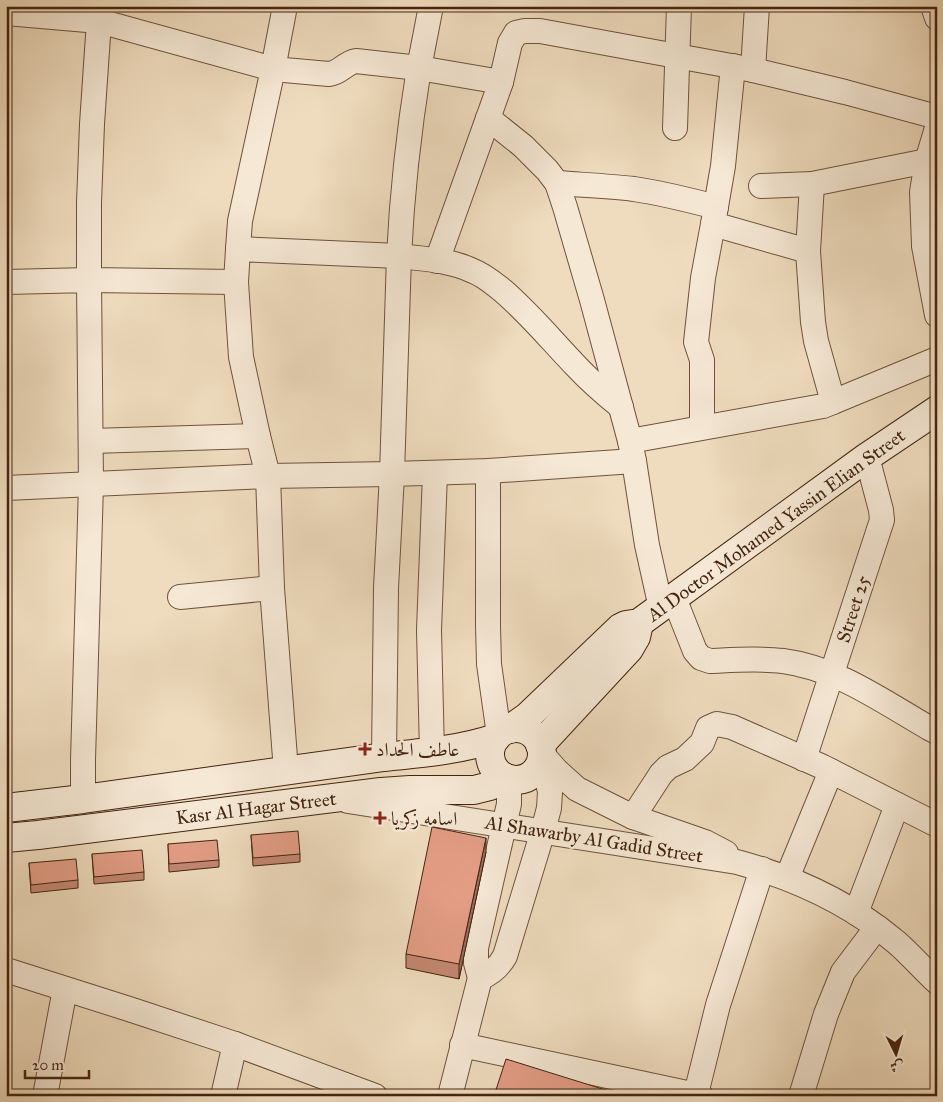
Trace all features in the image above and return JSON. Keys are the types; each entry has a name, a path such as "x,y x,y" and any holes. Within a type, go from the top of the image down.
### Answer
{"main road":[{"name":"Al Doctor Mohamed Yassin Elian Street","path":"502,734 527,717 620,628 639,623 867,457 937,410"},
{"name":"Al Doctor Mohamed Yassin Elian Street","path":"540,755 629,648 636,637 639,623"},
{"path":"520,729 535,737 540,755 535,772 522,780 514,780 498,773 493,766 490,752 492,744 502,734 520,729"},
{"name":"Kasr Al Hagar Street","path":"6,808 432,752 465,747 502,734"},
{"name":"Kasr Al Hagar Street","path":"6,838 410,790 474,790 490,786 506,778"}],"street":[{"path":"284,6 273,69 240,221 236,282 241,357 268,476 272,588 286,771"},
{"path":"384,757 386,588 392,474 399,256 410,126 431,6"},
{"path":"675,128 679,6"},
{"path":"702,427 702,360 696,342 703,278 723,166 757,6"},
{"path":"933,6 937,18"},
{"path":"6,13 99,21 273,69 334,73 350,62 356,61 419,68 501,82"},
{"path":"83,799 91,484 88,280 89,203 99,21"},
{"path":"437,261 501,82 510,42 516,33 525,31 540,32 743,68 845,92 937,117"},
{"path":"488,118 523,146 557,183 592,300 632,451 647,545 667,603 695,651 701,658 710,661 753,659 785,661 817,668 848,681 937,732"},
{"path":"937,128 927,161 929,192 924,246 937,315"},
{"path":"761,186 812,184 927,161"},
{"path":"557,183 634,189 671,196 715,216 808,251"},
{"path":"812,184 808,251 813,322 816,341 833,402"},
{"path":"238,249 399,256 437,261 474,271 491,281 514,300 598,389 621,407"},
{"path":"6,282 88,280 236,282"},
{"path":"6,488 268,476 488,471 632,451 702,427 823,406 937,359"},
{"path":"91,441 258,436"},
{"name":"Street 25","path":"804,759 882,520 867,457"},
{"path":"488,471 489,664 502,734"},
{"path":"432,752 429,630 435,473"},
{"path":"180,597 272,588"},
{"path":"633,817 661,774 668,767 685,759 702,744 708,728 717,724 732,727 804,759 937,825"},
{"path":"480,978 495,970 505,956 543,831 549,808 550,792 540,755"},
{"name":"Al Shawarby Al Gadid Street","path":"540,755 577,789 633,817 705,842 722,850 737,862"},
{"path":"787,878 830,771"},
{"path":"450,1096 480,978 476,964 476,948 509,804 506,778"},
{"name":"Al Shawarby Al Gadid Street","path":"332,798 737,862 762,869 787,878 856,913 897,943 937,982"},
{"path":"856,913 898,805"},
{"path":"462,1045 692,1095 718,1005 762,869"},
{"path":"801,1096 826,1014 843,972 877,927"},
{"path":"6,970 234,1044 375,1096"},
{"path":"45,1096 65,988"},
{"path":"223,1096 234,1044"}],"building":[{"path":"432,827 486,838 459,964 406,954"},
{"path":"298,831 300,854 253,858 251,835"},
{"path":"217,840 219,860 169,864 168,844"},
{"path":"142,850 144,872 94,877 92,854"},
{"path":"76,859 78,880 31,885 29,863"},
{"path":"6,867 9,867 11,889 6,889"},
{"path":"506,1059 625,1096 494,1096"}],"place":[{"name":"عاطف الحداد","path":"365,749"},
{"name":"اسامه زكريا","path":"380,818"}]}
